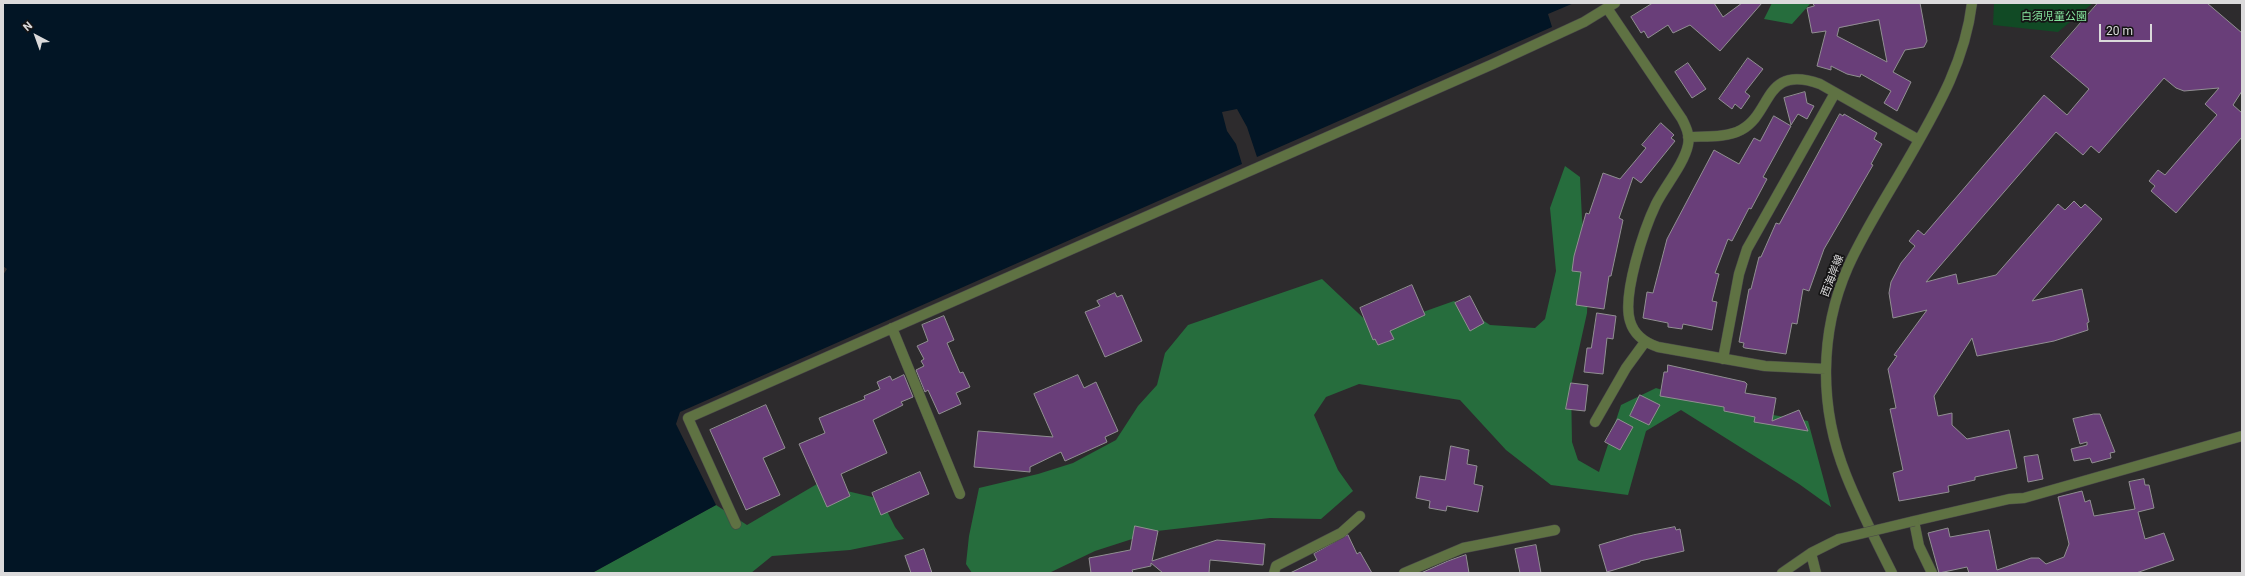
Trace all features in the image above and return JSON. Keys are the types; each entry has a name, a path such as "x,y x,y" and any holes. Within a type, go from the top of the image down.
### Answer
{"street":[{"name":"西海岸線","path":"1892,573 1841,461 1829,414 1826,369 1833,313 1848,267 1955,72 1966,37 1972,3"},
{"path":"736,524 688,418 1493,64 1584,22 1611,6 1682,119 1688,137 1686,152 1657,202 1646,226 1639,250 1629,313 1632,326 1645,342 1658,347 1777,367 1826,369"},
{"path":"1688,137 1729,134 1740,130 1754,118 1771,92 1787,81 1806,79 1919,140"},
{"path":"1723,359 1739,274 1747,250 1834,93"},
{"path":"892,328 960,494"},
{"path":"1596,422 1626,368 1645,342"},
{"path":"1782,573 1810,553 1839,539 2009,499 2024,498 2242,436"},
{"path":"1274,573 1276,566 1342,533 1360,516"},
{"path":"1914,521 1919,546 1932,573"},
{"path":"1404,573 1463,548 1555,530"},
{"path":"1810,553 1816,573"}],"green space":[{"path":"1772,3 1821,3 1810,4 1792,24 1764,19"},
{"name":"白須児童公園","path":"1994,3 2093,3 2058,32 1993,25"},
{"path":"1565,166 1580,177 1582,219 1589,269 1587,313 1571,385 1572,442 1578,460 1599,472 1621,405 1656,388 1703,403 1808,421 1831,507 1799,484 1681,410 1646,431 1628,495 1551,485 1506,450 1460,400 1359,384 1326,397 1314,415 1338,470 1353,491 1321,519 1270,518 1157,531 1095,551 1049,573 972,573 966,564 969,536 979,488 1038,474 1073,463 1116,440 1138,406 1157,385 1165,353 1188,325 1322,279 1375,329 1454,301 1490,325 1535,328 1545,319 1556,271 1550,208"},
{"path":"817,484 881,499 895,527 904,539 850,550 772,556 751,573 592,573 716,505 747,525"}],"water":[{"path":"3,3 1574,3 1548,14 1552,27 1257,157 1247,127 1237,109 1222,112 1227,131 1236,144 1242,164 680,412 676,424 716,505 592,573 3,573 3,275 7,269 3,266"}],"building":[{"path":"1653,3 1714,3 1723,17 1742,3 1762,3 1720,51 1690,25 1673,33 1668,25 1648,38 1644,31 1641,33 1631,17"},
{"path":"1813,3 1920,3 1927,41 1924,47 1905,50 1893,72 1911,82 1897,111 1884,103 1891,91 1861,74 1860,77 1847,74 1831,66 1831,70 1817,66 1826,31 1812,33 1807,8 1814,6","holes":["1879,20 1887,62 1837,36 1839,28"]},
{"path":"2098,3 2207,3 2242,33 2242,91 2233,105 2242,113 2242,137 2176,213 2151,191 2155,186 2149,181 2158,170 2165,175 2217,115 2205,104 2219,88 2184,91 2176,88 2164,78 2099,153 2091,146 2083,155 2056,132 1926,282 1956,274 1958,284 1996,275 2058,204 2065,210 2074,201 2081,208 2085,204 2102,219 2032,301 2082,289 2089,322 2087,323 2088,330 2054,341 1977,356 1972,338 1934,396 1938,416 1952,413 1952,425 1967,439 2009,430 2017,468 1975,477 1975,480 1948,486 1949,492 1899,501 1893,473 1903,470 1890,409 1896,408 1888,369 1897,356 1894,355 1927,310 1893,318 1889,293 1891,282 1901,263 1915,246 1909,241 1918,230 1924,235 2044,95 2067,115 2089,89 2051,57"},
{"path":"1748,58 1763,69 1745,92 1750,96 1741,109 1735,104 1732,109 1719,99"},
{"path":"1688,63 1706,89 1692,98 1675,72"},
{"path":"1805,92 1807,103 1814,106 1807,119 1798,114 1791,125 1784,98"},
{"path":"1840,114 1843,116 1844,114 1877,133 1874,139 1882,144 1871,164 1873,165 1824,249 1809,291 1803,289 1797,324 1792,323 1786,354 1745,348 1743,347 1744,343 1739,342 1749,289 1751,289 1759,257 1761,257 1776,223 1779,224"},
{"path":"1774,116 1791,126 1763,177 1767,179 1751,209 1749,208 1732,241 1728,239 1715,273 1719,274 1712,301 1717,302 1712,330 1683,324 1682,329 1668,327 1668,323 1643,318 1647,292 1653,293 1667,239 1714,150 1739,164 1754,138 1760,141"},
{"path":"1661,123 1674,135 1671,138 1675,141 1641,183 1633,177 1619,218 1623,220 1611,276 1609,276 1604,309 1576,305 1581,272 1572,271 1574,256 1586,213 1589,214 1603,173 1620,179 1646,148 1642,145"},
{"path":"1412,285 1425,315 1390,331 1394,339 1378,345 1375,339 1373,340 1360,308"},
{"path":"1115,293 1117,297 1122,295 1142,341 1105,357 1085,312 1100,306 1097,301"},
{"path":"1470,296 1484,323 1470,331 1455,303"},
{"path":"1597,313 1616,316 1613,339 1607,338 1603,374 1584,372 1587,348 1591,348"},
{"path":"944,316 954,340 947,343 960,373 963,372 970,387 956,393 961,404 939,414 928,390 925,392 916,370 924,366 921,361 924,359 917,346 928,341 922,325"},
{"path":"1668,365 1745,382 1747,384 1745,393 1776,398 1772,421 1799,410 1808,431 1754,422 1755,417 1724,411 1724,407 1660,396 1664,372 1667,372"},
{"path":"904,375 913,397 901,402 903,405 873,420 887,453 841,474 850,496 827,507 799,444 825,433 819,418 865,399 864,396 880,389 877,382 890,376 892,380"},
{"path":"1078,375 1084,388 1096,382 1118,431 1105,437 1107,442 1065,461 1061,452 1030,467 1030,472 974,467 978,431 1053,437 1034,394"},
{"path":"1571,383 1588,385 1585,411 1566,409"},
{"path":"1640,395 1660,405 1649,425 1630,416"},
{"path":"766,405 785,448 763,458 780,495 746,510 710,430"},
{"path":"2100,414 2115,452 2110,453 2111,458 2092,463 2090,458 2074,461 2071,449 2087,445 2087,442 2080,444 2073,419"},
{"path":"1618,419 1633,427 1620,450 1605,442"},
{"path":"1451,446 1469,450 1467,464 1477,466 1474,484 1483,486 1478,512 1447,506 1446,511 1429,508 1430,501 1416,498 1420,476 1445,480"},
{"path":"2038,455 2043,479 2028,482 2024,457"},
{"path":"920,472 929,494 881,515 872,493"},
{"path":"2144,479 2145,485 2149,485 2154,508 2138,512 2145,539 2164,533 2174,560 2136,573 1969,573 1967,567 1939,573 1928,533 1948,528 1950,537 1989,530 1997,570 2031,558 2039,558 2046,564 2064,557 2069,544 2058,497 2082,491 2085,502 2090,500 2094,516 2135,509 2129,482"},
{"path":"1135,526 1158,531 1152,561 1217,540 1265,544 1263,565 1210,560 1209,573 1163,573 1151,563 1151,566 1132,570 1133,573 1091,573 1089,558 1130,550"},
{"path":"1675,527 1676,530 1680,529 1684,551 1640,561 1607,572 1599,545 1633,535"},
{"path":"1348,535 1357,554 1360,552 1372,573 1290,573 1317,560 1314,554"},
{"path":"1536,545 1541,573 1520,573 1515,549"},
{"path":"924,549 932,573 911,573 905,556"},
{"path":"1466,555 1469,573 1421,573 1448,561"}]}
